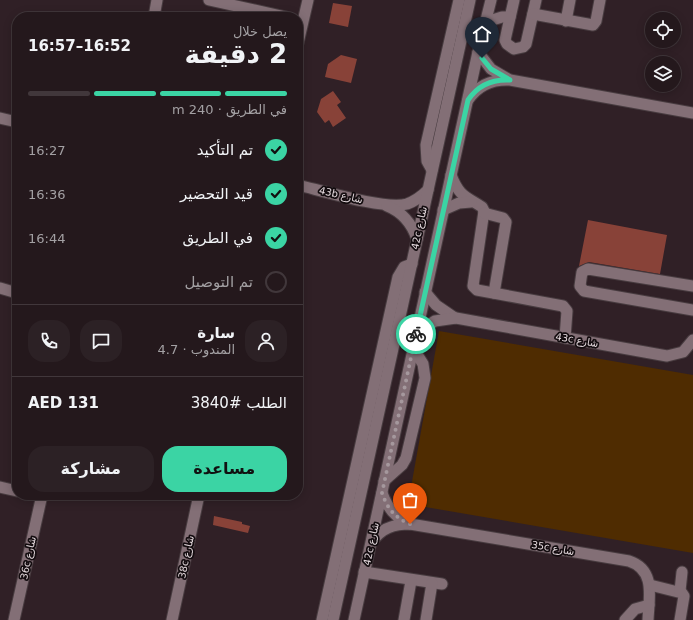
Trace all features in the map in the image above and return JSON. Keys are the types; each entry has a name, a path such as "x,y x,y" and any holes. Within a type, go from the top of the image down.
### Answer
{"street":[{"path":"155,12 158,0"},
{"path":"209,0 263,12"},
{"path":"303,12 308,0"},
{"path":"432,170 426,156 426,145 459,0"},
{"name":"42c شارع","path":"333,620 470,0"},
{"name":"42c شارع","path":"354,620 443,210 491,0"},
{"path":"514,0 505,40 510,47 519,49 526,44 536,0"},
{"path":"566,20 570,0"},
{"path":"533,14 589,25 594,24 600,0"},
{"path":"486,22 502,17 510,17"},
{"path":"478,52 491,69 510,80"},
{"path":"468,100 477,89 489,82 510,80 693,113"},
{"path":"0,118 12,121"},
{"path":"451,175 456,188 471,202 482,207 484,214 472,284 477,290 563,306 567,311 565,338"},
{"name":"43b شارع","path":"303,186 391,207 404,217 410,224 417,239"},
{"name":"43b شارع","path":"383,204 407,204 422,196 428,190"},
{"path":"443,210 459,203 471,202"},
{"path":"484,214 503,218 506,222 494,293"},
{"path":"322,620 398,277 404,267 412,264"},
{"path":"693,286 588,269 582,272 580,286 584,291 693,310"},
{"path":"0,288 12,292"},
{"name":"43c شارع","path":"425,292 436,305 456,318"},
{"name":"43c شارع","path":"416,333 435,321 456,318 667,356 683,352 693,340"},
{"path":"384,481 402,465 406,458 425,378 423,364 413,348"},
{"path":"0,487 12,490"},
{"name":"35c شارع","path":"382,493 385,501 395,515 410,524"},
{"name":"36c شارع","path":"14,620 39,500"},
{"name":"38c شارع","path":"172,620 198,500"},
{"name":"35c شارع","path":"371,544 381,532 387,528 395,525 410,524 629,562 644,570 650,585"},
{"path":"364,572 411,581 437,584 426,620"},
{"path":"680,591 682,572"},
{"path":"404,620 411,581"},
{"path":"648,620 650,585 680,591 684,596 680,620"},
{"path":"625,620 634,608 649,605"}],"shaded area":[{"path":"439,331 693,375 693,553 408,504"}],"building":[{"path":"333,3 352,6 348,27 329,23"},
{"path":"341,55 357,59 351,83 325,77 328,64"},
{"path":"333,91 341,102 337,105 346,118 333,127 329,120 325,123 317,112 321,99"},
{"path":"588,220 667,235 660,274 589,262 579,266"},
{"path":"214,516 242,522 242,524 250,526 248,533 213,525"}],"way so far":[{"path":"410,524 402,521 395,515 389,508 382,493 416,334"}],"route":[{"path":"416,334 468,100 477,89 489,82 503,79 510,80 491,69 482,58"}]}
